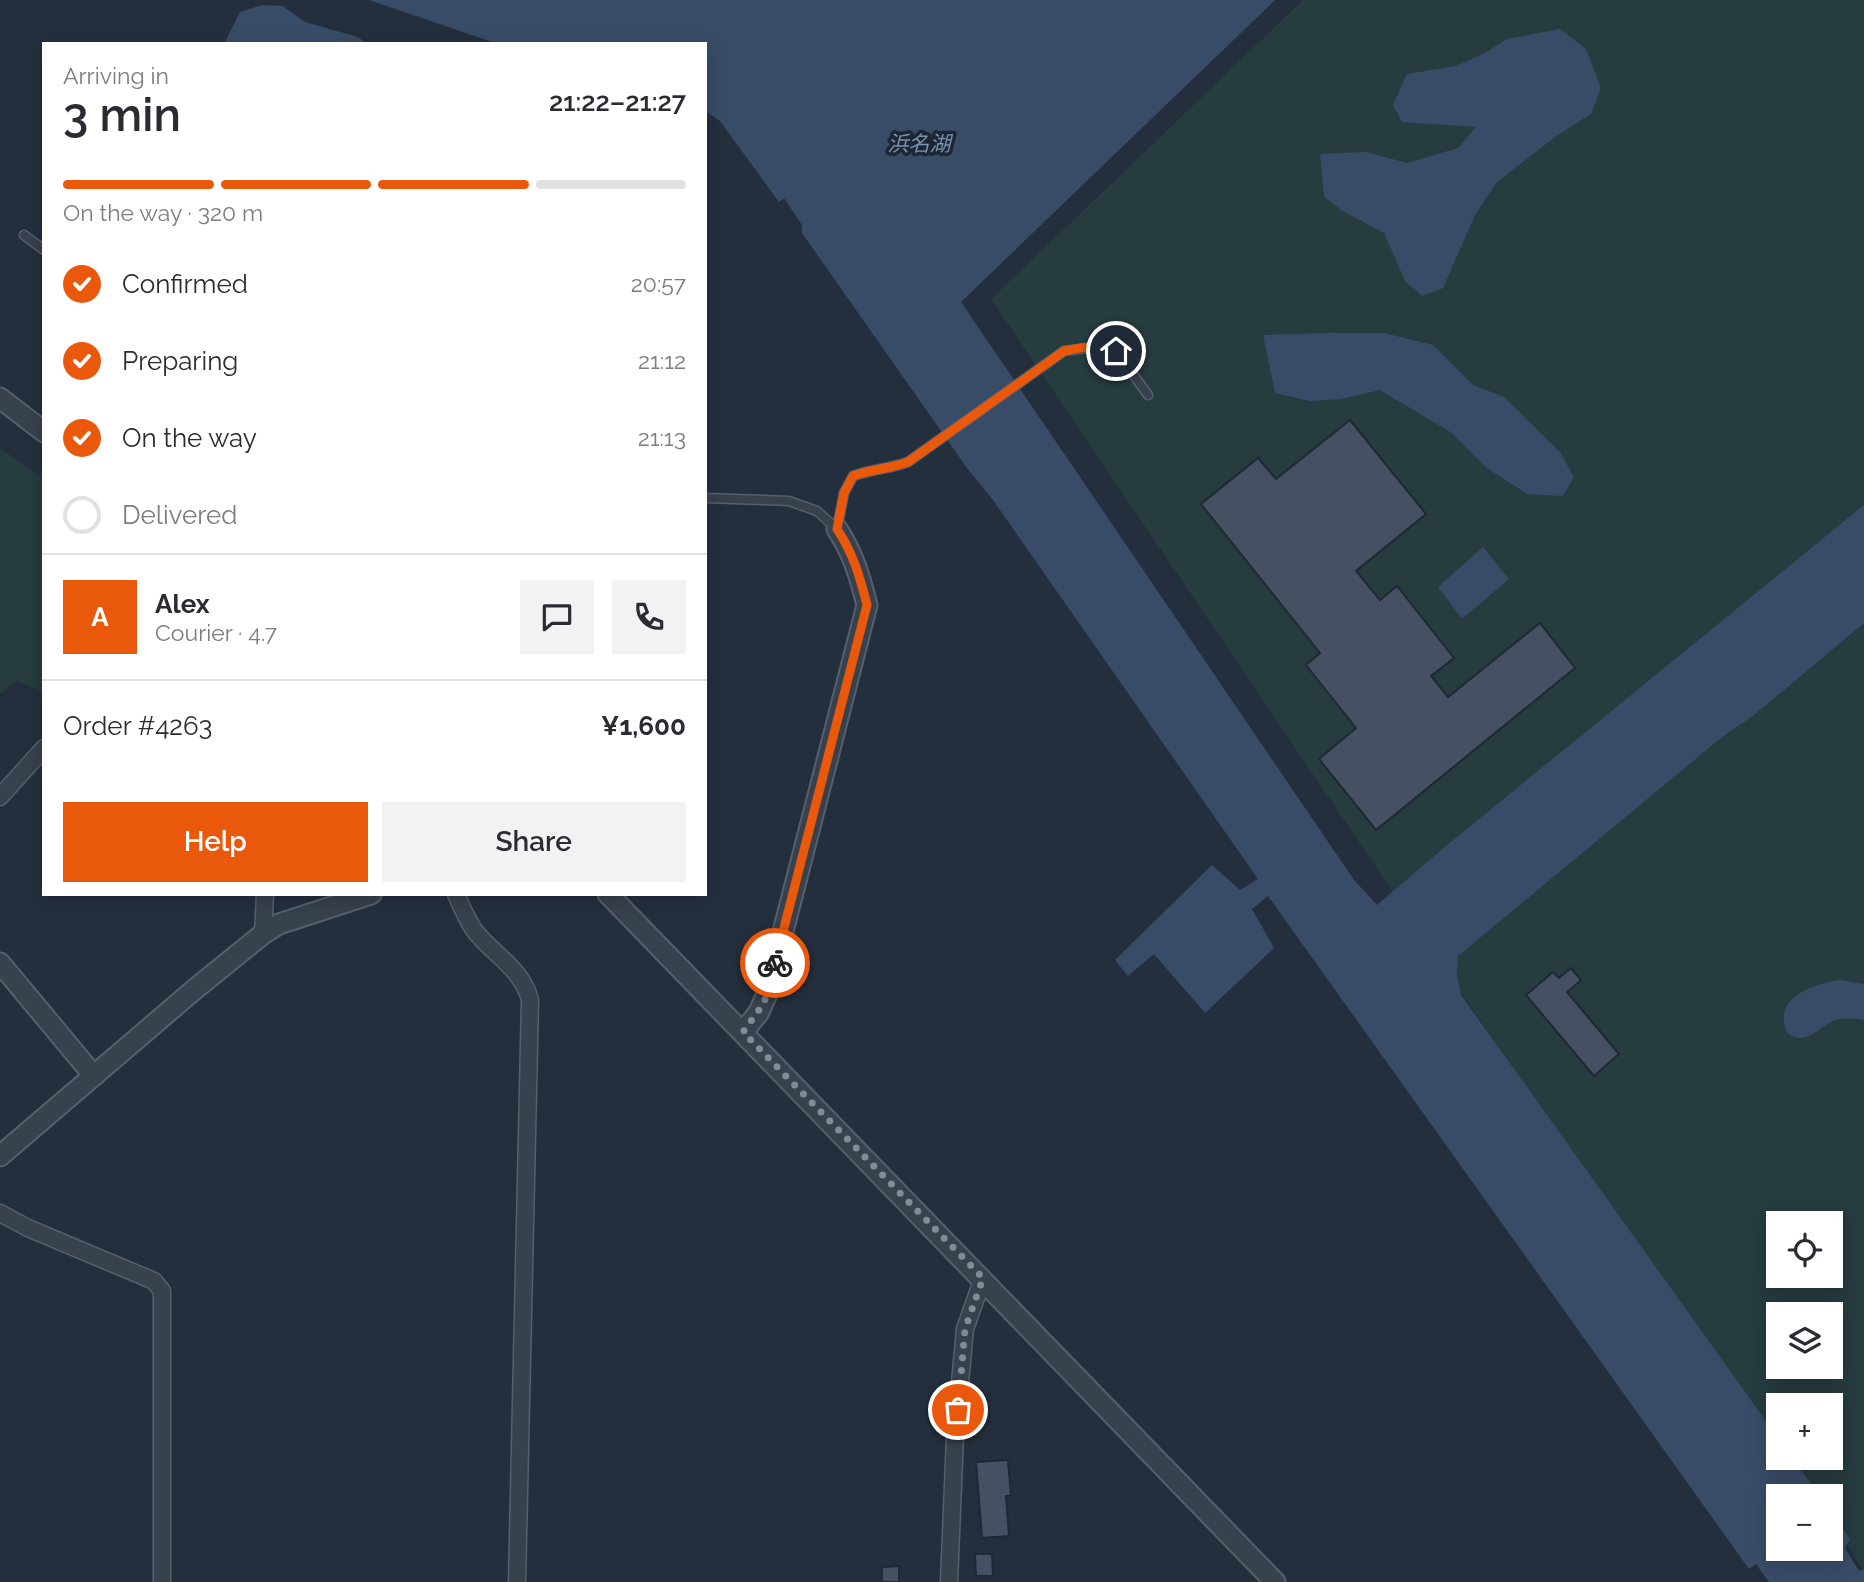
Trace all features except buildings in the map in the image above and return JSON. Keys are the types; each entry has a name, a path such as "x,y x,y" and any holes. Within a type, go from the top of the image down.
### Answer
{"street":[{"path":"0,398 42,430"},
{"path":"743,1032 759,1012 767,994 867,605 850,548 837,529"},
{"path":"0,797 42,750"},
{"path":"263,934 265,896"},
{"path":"0,1156 263,934 279,924 365,896"},
{"path":"457,896 474,930 519,974 527,987 530,1000 517,1582"},
{"path":"610,896 1275,1582"},
{"path":"0,963 94,1076"},
{"path":"0,1213 28,1228 154,1281 162,1291 162,1582"},
{"path":"949,1582 956,1437 965,1329 983,1278"}],"lane":[{"path":"24,235 42,248"},
{"path":"837,529 844,493 853,476 870,470 888,470 908,462 1064,351 1102,346 1116,351 1148,395"},
{"path":"707,498 789,501 817,511 837,529"}],"green space":[{"path":"1303,0 1864,0 1864,1571 1843,1540 1843,1484 1803,1484 1794,1470 1843,1470 1843,1393 1766,1393 1766,1431 1489,1034 991,299"},
{"path":"0,448 42,478 42,692 17,681 0,694"}],"water":[{"name":"浜名湖","path":"369,0 1275,0 961,302 1354,880 1377,905 1864,505 1864,623 1458,956 1457,975 1461,995 1766,1421 1766,1470 1801,1470 1811,1484 1766,1484 1766,1561 1843,1561 1843,1529 1850,1539 1845,1548 1859,1571 1864,1569 1864,1582 1769,1582 1756,1564 1749,1569 1268,896 1252,909 1274,948 1205,1013 1154,954 1128,976 1115,960 1212,865 1240,890 1258,879 802,233 802,225 784,198 779,202 720,121 707,112 707,42 492,42"},
{"path":"262,5 283,6 305,22 358,37 364,42 225,42 240,12"},
{"path":"1560,29 1586,49 1601,88 1591,114 1555,137 1496,183 1475,215 1443,288 1422,296 1405,281 1384,233 1341,210 1324,197 1320,154 1366,152 1407,163 1458,148 1476,127 1402,122 1393,105 1407,74 1456,66 1507,39"},
{"path":"1384,333 1433,345 1473,385 1504,397 1560,452 1574,477 1563,496 1527,494 1487,468 1452,433 1380,390 1341,399 1310,401 1275,393 1263,335"},
{"path":"1483,547 1509,579 1462,619 1438,587"},
{"path":"1840,980 1864,984 1864,1020 1836,1020 1810,1036 1798,1038 1788,1034 1784,1024 1784,1012 1794,997 1812,987"}],"way so far":[{"path":"775,963 764,1003 743,1032 983,1278 965,1329 958,1410"}],"route":[{"path":"775,963 867,605 850,548 837,529 844,493 853,476 870,470 888,470 908,462 1064,351 1088,346 1102,346 1116,351"}]}
